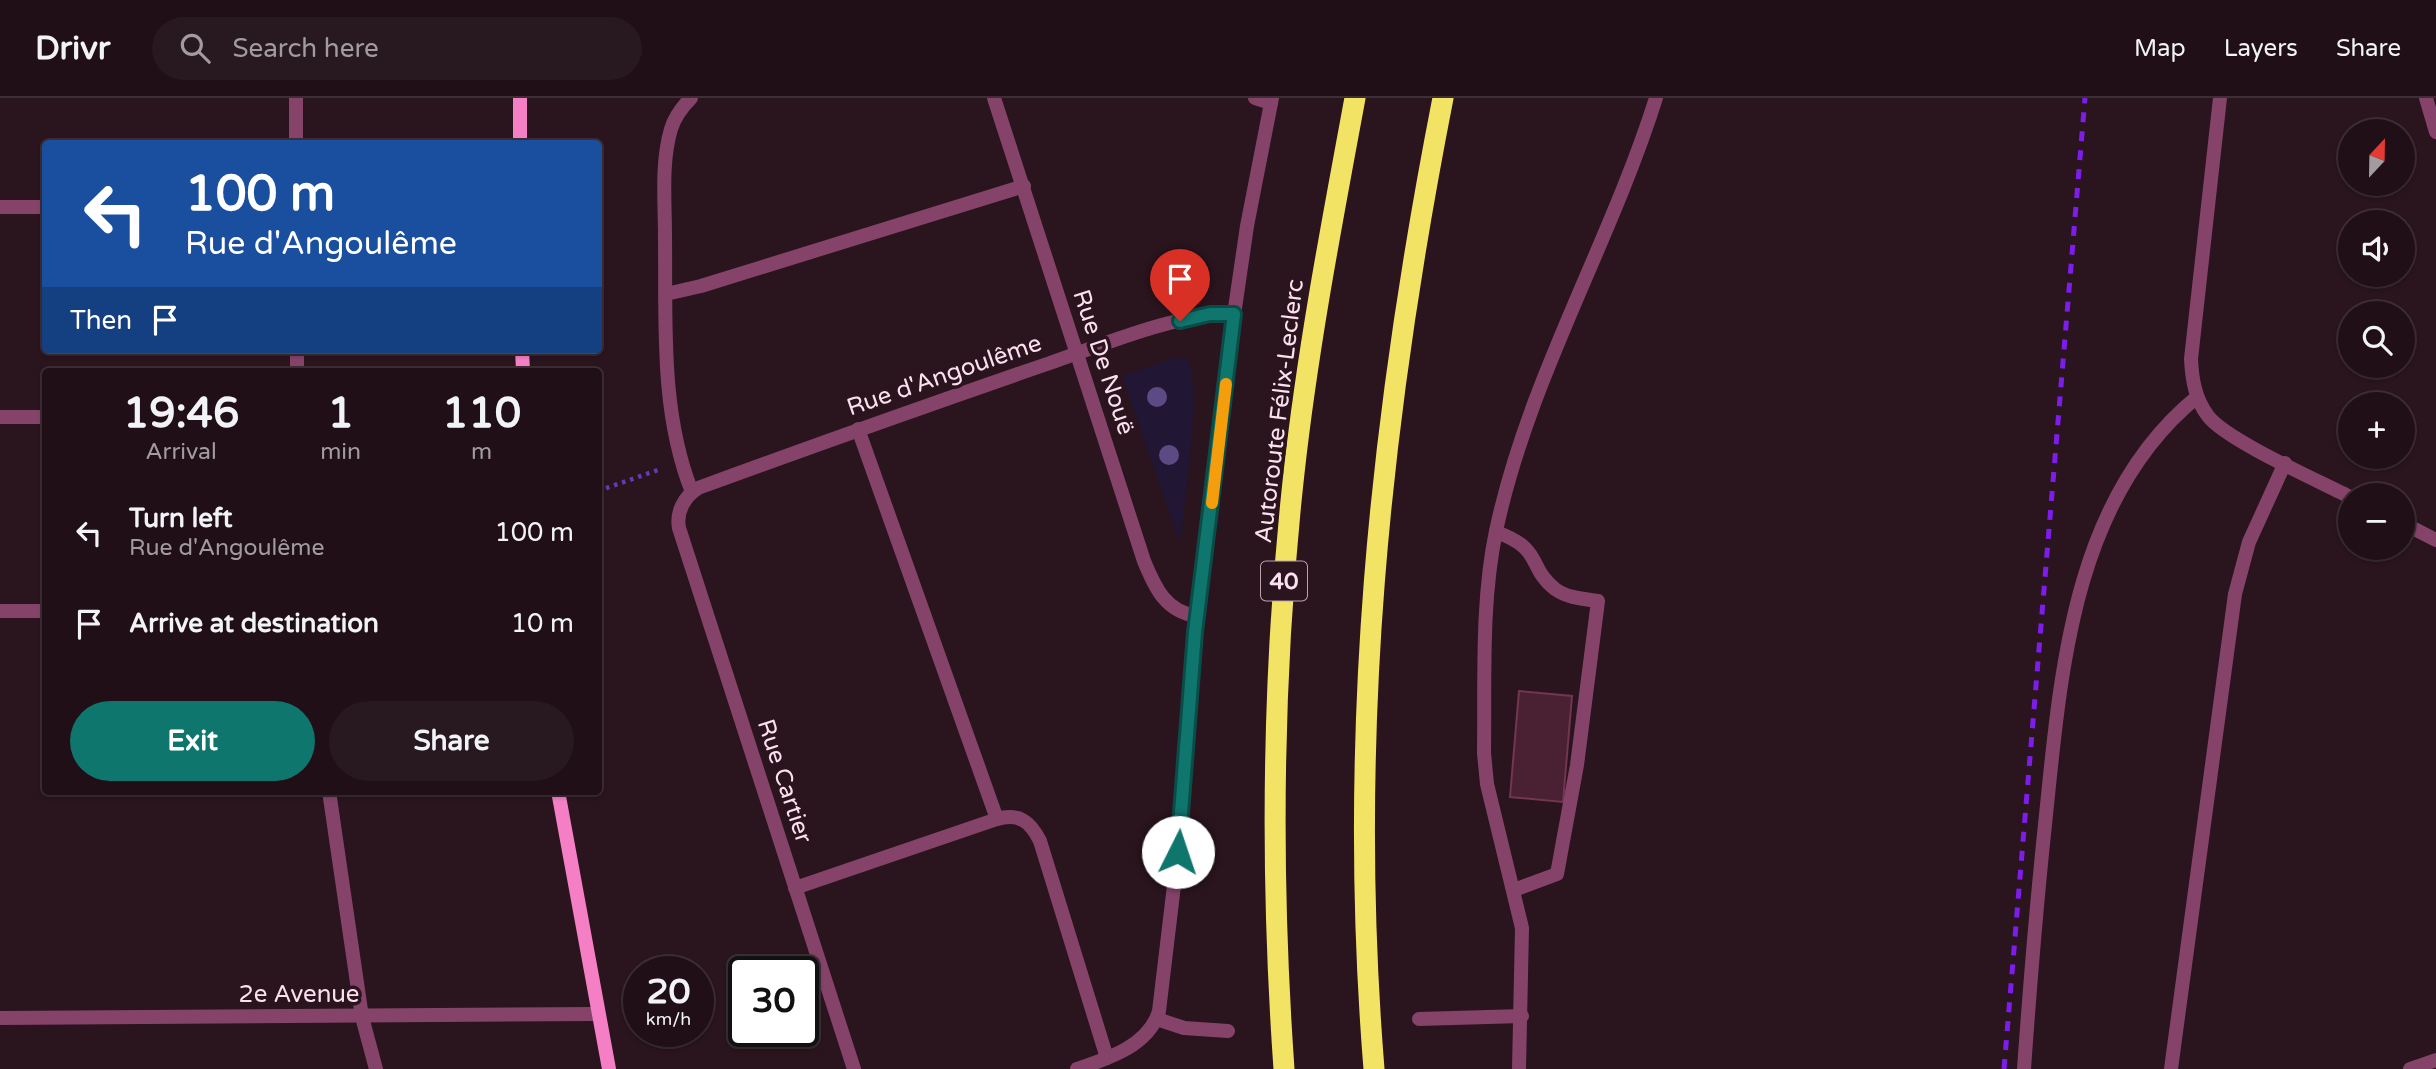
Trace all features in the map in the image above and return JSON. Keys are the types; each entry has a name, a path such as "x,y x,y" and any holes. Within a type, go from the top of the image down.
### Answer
{"highway":[{"name":"Autoroute Félix-Leclerc","path":"1284,1069 1275,837 1285,575 1301,414 1355,98"},
{"path":"1374,1069 1366,937 1364,793 1373,580 1401,327 1443,98"}],"street":[{"path":"296,98 296,140"},
{"path":"520,98 520,140"},
{"path":"691,98 674,120 667,149 666,294 672,420 680,462 692,492"},
{"name":"Rue De Nouë","path":"994,98 1153,581 1171,608 1197,616"},
{"path":"1077,1069 1107,1058 1139,1039 1157,1019 1178,852 1197,616 1234,314 1271,100 1255,98"},
{"path":"1519,1069 1524,946 1514,890 1489,793 1484,753 1489,589 1496,532 1541,391 1656,98"},
{"path":"2220,98 2191,359 2197,397 2214,423 2338,491"},
{"path":"2426,98 2436,132"},
{"path":"666,294 701,286 1024,186"},
{"path":"0,207 42,207"},
{"name":"Rue d'Angoulême","path":"692,492 858,429 1077,354 1180,321 1210,314 1234,314"},
{"path":"2024,1069 2053,748 2073,616 2094,548 2118,495 2150,444 2197,397"},
{"path":"0,417 42,417"},
{"path":"858,429 997,819"},
{"path":"2171,1069 2237,583 2249,541 2285,463"},
{"name":"Rue Cartier","path":"692,492 681,507 679,528 854,1069"},
{"path":"2415,529 2436,540"},
{"path":"1496,532 1524,544 1554,588 1572,597 1598,601 1577,765 1557,874 1514,890"},
{"path":"0,611 42,611"},
{"path":"330,795 362,1017 376,1069"},
{"path":"559,795 609,1069"},
{"path":"795,888 997,819 1013,816 1027,822 1040,841 1107,1058"},
{"name":"2e Avenue","path":"0,1018 598,1014"},
{"path":"1419,1019 1522,1016"},
{"path":"1157,1019 1184,1028 1228,1031"},
{"path":"2410,1069 2436,1060"}],"path":[{"path":"602,490 666,469"}],"shaded area":[{"path":"1175,357 1186,358 1191,371 1193,391 1191,446 1180,543 1122,376"}],"building":[{"path":"1519,691 1572,696 1563,802 1510,797"}],"railway":[{"path":"2004,1069 2085,98"}],"slow traffic":[{"path":"1212,503 1226,384"}],"route":[{"path":"1178,852 1195,632 1234,314 1210,314 1180,321"}]}
